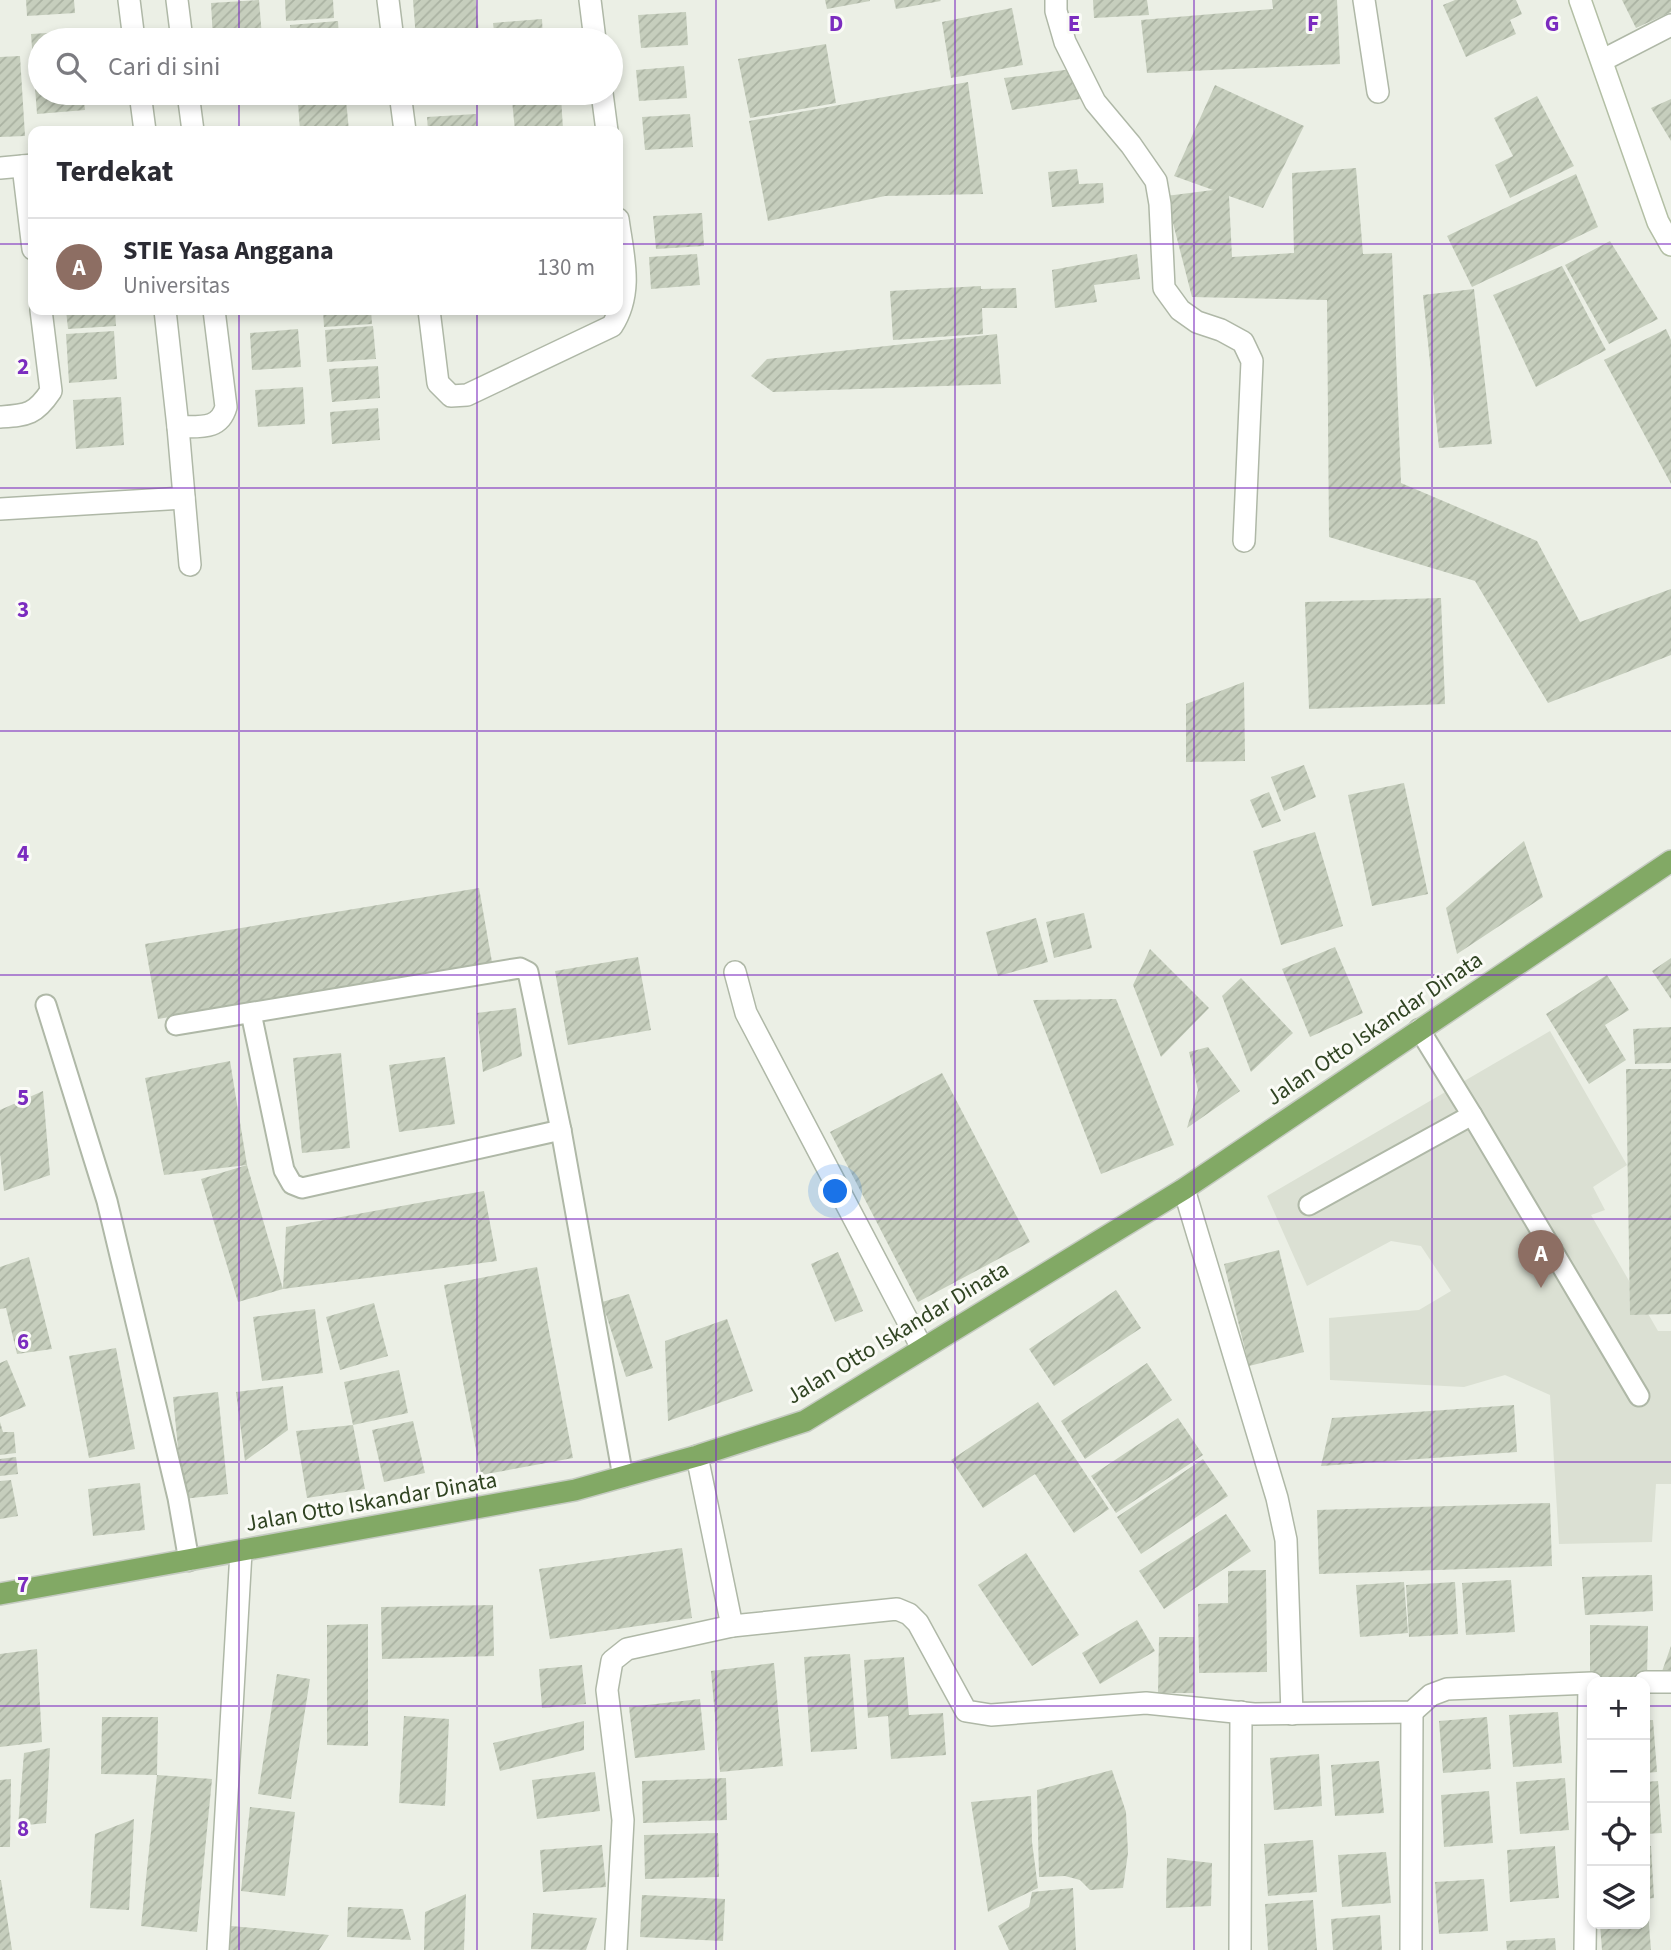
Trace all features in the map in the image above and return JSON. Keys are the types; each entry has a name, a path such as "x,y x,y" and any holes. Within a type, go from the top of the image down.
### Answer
{"main road":[{"name":"Jalan Otto Iskandar Dinata","path":"0,1594 575,1490 697,1456 805,1421 1184,1189 1671,861"}],"street":[{"path":"129,0 132,28"},
{"path":"177,0 180,28"},
{"path":"388,0 392,28"},
{"path":"590,0 594,28"},
{"path":"1056,0 1056,11 1065,42 1094,102 1131,145 1156,181 1160,204 1164,288 1180,310 1197,322 1243,342 1252,361 1244,541"},
{"path":"1364,0 1378,92"},
{"path":"1580,0 1658,222 1671,245"},
{"path":"1603,60 1671,25"},
{"path":"142,105 144,126"},
{"path":"190,105 192,126"},
{"path":"402,105 404,126"},
{"path":"604,105 606,126"},
{"path":"0,168 28,165"},
{"path":"623,273 623,304"},
{"path":"0,417 24,415 39,409 51,391 42,315"},
{"path":"166,315 190,565"},
{"path":"178,427 214,424 223,418 226,407 215,315"},
{"path":"430,315 438,383 451,397 467,395 612,326 618,315"},
{"path":"0,509 184,498"},
{"path":"735,972 746,1013 922,1348"},
{"path":"1184,1189 1277,1498 1286,1540 1293,1714"},
{"path":"697,1456 732,1626"},
{"path":"218,1950 241,1552"},
{"path":"616,1950 623,1820 607,1690 612,1661 627,1649 732,1626 897,1609 909,1614 918,1623 966,1711 991,1715 1146,1703 1293,1714 1412,1712 1431,1695 1447,1689 1587,1684"},
{"path":"1650,1682 1671,1682"},
{"path":"1240,1950 1241,1712"},
{"path":"1411,1950 1412,1712"},
{"path":"1585,1950 1589,1740"}],"lane":[{"path":"176,1025 524,969 529,976 561,1130 623,1477"},
{"path":"46,1005 107,1201 178,1498 189,1561"},
{"path":"251,1013 284,1170 292,1184 303,1188 561,1130"},
{"path":"1419,1029 1639,1396"},
{"path":"1309,1205 1472,1115"}],"shaded area":[{"path":"1550,1031 1627,1165 1593,1187 1605,1210 1591,1215 1658,1331 1671,1331 1671,1484 1656,1484 1652,1542 1559,1544 1550,1395 1505,1375 1464,1387 1330,1380 1329,1318 1419,1310 1451,1291 1421,1246 1391,1241 1307,1286 1267,1196"}],"building":[{"path":"26,0 74,0 75,13 27,16"},
{"path":"259,0 261,28 212,28 211,3"},
{"path":"285,0 333,0 334,18 286,21"},
{"path":"413,0 476,0 478,28 415,28"},
{"path":"825,0 870,0 870,1 827,9"},
{"path":"894,0 940,0 941,1 896,9"},
{"path":"1093,0 1147,0 1149,15 1094,18"},
{"path":"1272,0 1337,0 1340,64 1147,73 1141,20 1273,9"},
{"path":"1455,0 1516,0 1522,14 1510,20 1516,34 1466,57 1443,5"},
{"path":"1622,0 1671,0 1671,12 1636,28"},
{"path":"1012,8 1023,65 951,78 942,22"},
{"path":"686,12 688,45 641,48 638,15"},
{"path":"542,19 542,28 494,28 493,23"},
{"path":"338,21 338,28 290,28 290,25"},
{"path":"826,44 836,103 750,118 738,59"},
{"path":"20,56 25,136 0,137 0,57"},
{"path":"684,66 687,98 639,101 636,70"},
{"path":"1072,69 1080,99 1012,110 1004,78"},
{"path":"968,82 983,194 885,196 768,221 749,121"},
{"path":"1215,85 1304,126 1263,208 1229,196 1232,257 1294,253 1292,173 1356,168 1363,254 1392,253 1401,483 1537,541 1580,622 1671,589 1671,655 1548,703 1475,581 1329,537 1327,300 1192,297 1166,196 1213,190 1174,176"},
{"path":"1537,96 1574,166 1510,198 1495,165 1513,156 1494,118"},
{"path":"1671,99 1671,141 1651,108"},
{"path":"36,105 84,105 85,110 37,114"},
{"path":"298,105 346,105 349,126 300,126"},
{"path":"512,105 562,105 563,126 515,126"},
{"path":"476,114 477,126 428,126 427,117"},
{"path":"690,114 693,147 645,150 642,117"},
{"path":"1077,169 1079,184 1103,183 1104,203 1052,207 1048,172"},
{"path":"1576,174 1598,227 1472,287 1447,236"},
{"path":"702,213 704,246 656,249 653,216"},
{"path":"1610,241 1658,319 1609,344 1565,265"},
{"path":"697,254 700,285 651,289 649,257"},
{"path":"1137,254 1140,279 1094,285 1097,302 1055,308 1052,270"},
{"path":"1562,266 1606,350 1536,387 1493,295"},
{"path":"981,286 981,289 1016,288 1017,308 982,308 983,334 893,340 890,291"},
{"path":"1474,289 1492,444 1439,448 1423,295"},
{"path":"67,315 115,315 116,326 68,329"},
{"path":"323,315 371,315 372,324 324,327"},
{"path":"373,326 376,359 327,362 325,330"},
{"path":"298,329 301,367 252,370 250,333"},
{"path":"1666,329 1671,340 1671,484 1604,360"},
{"path":"114,331 117,379 69,383 66,334"},
{"path":"997,334 1001,384 773,392 751,376 767,359"},
{"path":"378,366 380,398 332,402 329,369"},
{"path":"303,387 305,424 258,427 255,390"},
{"path":"121,397 124,445 76,449 73,400"},
{"path":"378,408 380,440 332,444 330,412"},
{"path":"1441,598 1445,704 1309,709 1305,602"},
{"path":"1244,682 1245,761 1186,762 1186,704"},
{"path":"1304,765 1316,797 1284,811 1271,777"},
{"path":"1404,783 1428,894 1372,906 1348,795"},
{"path":"1269,792 1281,821 1262,828 1250,800"},
{"path":"1315,832 1343,926 1281,945 1253,851"},
{"path":"1524,841 1543,897 1457,954 1446,908"},
{"path":"479,888 492,962 158,1019 145,944"},
{"path":"1084,913 1092,948 1054,958 1046,922"},
{"path":"1036,918 1048,962 998,976 986,932"},
{"path":"1335,947 1363,1013 1310,1037 1282,969"},
{"path":"1150,949 1209,1008 1161,1057 1133,985"},
{"path":"638,957 651,1030 568,1045 555,971"},
{"path":"1671,958 1671,999 1652,971"},
{"path":"1607,975 1629,1010 1605,1025 1626,1060 1589,1084 1546,1014"},
{"path":"1241,978 1293,1033 1251,1072 1222,996"},
{"path":"1116,999 1174,1145 1101,1174 1033,1000"},
{"path":"516,1008 522,1056 483,1072 477,1013"},
{"path":"1671,1027 1671,1063 1635,1064 1633,1029"},
{"path":"1208,1047 1240,1091 1187,1128 1198,1090 1189,1052"},
{"path":"341,1053 350,1148 302,1153 293,1058"},
{"path":"445,1057 455,1124 399,1132 389,1065"},
{"path":"230,1061 247,1165 164,1175 145,1078"},
{"path":"1626,1069 1671,1069 1671,1314 1630,1315"},
{"path":"942,1073 1030,1242 918,1302 830,1132"},
{"path":"43,1091 50,1175 4,1191 0,1153 0,1110"},
{"path":"247,1165 283,1289 238,1302 201,1179"},
{"path":"484,1191 497,1261 283,1289 286,1227"},
{"path":"1279,1250 1304,1352 1249,1366 1224,1264"},
{"path":"838,1252 863,1311 835,1322 811,1264"},
{"path":"29,1257 52,1349 17,1354 6,1308 0,1309 0,1267"},
{"path":"537,1267 573,1458 481,1475 444,1285"},
{"path":"1116,1290 1141,1328 1054,1386 1029,1349"},
{"path":"629,1294 653,1368 626,1377 602,1302"},
{"path":"374,1303 388,1356 340,1370 326,1317"},
{"path":"315,1309 323,1373 262,1381 253,1317"},
{"path":"727,1319 753,1391 668,1421 665,1341"},
{"path":"116,1348 135,1449 89,1458 69,1356"},
{"path":"7,1360 26,1406 0,1417 0,1363"},
{"path":"1147,1363 1172,1400 1085,1459 1061,1421"},
{"path":"399,1370 408,1413 353,1425 344,1382"},
{"path":"283,1386 288,1430 245,1461 236,1392"},
{"path":"218,1392 228,1494 183,1499 173,1397"},
{"path":"1038,1402 1109,1509 1074,1533 1035,1474 983,1508 951,1460"},
{"path":"1514,1405 1517,1452 1321,1466 1332,1418"},
{"path":"1178,1418 1203,1455 1116,1513 1091,1476"},
{"path":"413,1421 425,1473 384,1482 372,1430"},
{"path":"0,1422 3,1432 14,1432 16,1453 0,1455"},
{"path":"353,1425 365,1489 307,1498 296,1431"},
{"path":"16,1457 18,1474 0,1476 0,1459"},
{"path":"1203,1459 1228,1496 1141,1554 1117,1517"},
{"path":"11,1480 18,1516 0,1519 0,1481"},
{"path":"140,1483 145,1530 93,1536 88,1489"},
{"path":"1550,1503 1552,1566 1319,1574 1317,1510"},
{"path":"1226,1514 1251,1551 1164,1609 1139,1571"},
{"path":"682,1548 692,1618 550,1639 539,1569"},
{"path":"1026,1553 1079,1635 1032,1666 978,1585"},
{"path":"1266,1570 1267,1672 1199,1673 1198,1604 1228,1603 1228,1571"},
{"path":"1652,1575 1653,1611 1585,1615 1582,1577"},
{"path":"1511,1580 1515,1632 1466,1635 1462,1583"},
{"path":"1404,1582 1408,1633 1360,1637 1356,1585"},
{"path":"1455,1582 1458,1634 1409,1637 1406,1585"},
{"path":"493,1605 494,1656 382,1659 381,1607"},
{"path":"1137,1620 1155,1651 1100,1684 1082,1653"},
{"path":"368,1624 368,1746 327,1745 327,1625"},
{"path":"1590,1625 1648,1626 1647,1677 1590,1677"},
{"path":"1159,1637 1194,1637 1194,1693 1158,1693"},
{"path":"1671,1646 1671,1676 1660,1677"},
{"path":"37,1649 42,1742 0,1747 0,1654"},
{"path":"850,1654 857,1749 811,1752 804,1657"},
{"path":"904,1657 909,1715 943,1713 946,1755 891,1759 888,1716 868,1718 864,1660"},
{"path":"774,1663 783,1766 720,1772 711,1671"},
{"path":"582,1665 586,1704 542,1708 539,1669"},
{"path":"277,1674 310,1679 291,1799 258,1794"},
{"path":"700,1699 705,1750 635,1758 629,1707"},
{"path":"1558,1712 1562,1763 1513,1767 1509,1715"},
{"path":"404,1716 449,1719 445,1806 399,1803"},
{"path":"102,1717 158,1717 157,1775 101,1774"},
{"path":"1487,1717 1491,1769 1443,1773 1439,1721"},
{"path":"1650,1720 1653,1720 1657,1772 1650,1773 1650,1740"},
{"path":"584,1721 584,1750 500,1771 493,1743"},
{"path":"50,1748 46,1823 18,1826 24,1753"},
{"path":"1319,1754 1322,1806 1274,1810 1270,1758"},
{"path":"1379,1761 1384,1813 1335,1816 1331,1765"},
{"path":"1112,1770 1126,1812 1128,1853 1123,1888 1090,1890 1080,1880 1065,1876 1039,1877 1037,1790"},
{"path":"595,1772 600,1811 537,1819 532,1780"},
{"path":"157,1775 212,1779 197,1932 141,1926"},
{"path":"726,1778 727,1820 643,1823 642,1781"},
{"path":"1565,1778 1569,1830 1520,1834 1516,1782"},
{"path":"11,1779 10,1847 0,1847 0,1780"},
{"path":"1658,1781 1662,1833 1650,1834 1650,1782"},
{"path":"1489,1791 1493,1843 1444,1847 1441,1795"},
{"path":"1031,1796 1032,1842 1038,1888 988,1912 971,1802"},
{"path":"250,1807 295,1812 285,1896 241,1891"},
{"path":"134,1819 129,1910 90,1908 95,1834"},
{"path":"718,1833 719,1877 645,1879 644,1835"},
{"path":"1313,1840 1317,1892 1268,1896 1264,1844"},
{"path":"602,1845 606,1887 543,1892 540,1850"},
{"path":"1555,1846 1559,1898 1510,1902 1507,1850"},
{"path":"1650,1846 1651,1846 1654,1898 1650,1898"},
{"path":"1386,1852 1391,1903 1342,1907 1338,1855"},
{"path":"1167,1858 1212,1863 1211,1906 1166,1908"},
{"path":"1484,1879 1488,1931 1439,1934 1435,1882"},
{"path":"1,1880 12,1950 0,1950"},
{"path":"1073,1888 1076,1950 1009,1950 998,1926 1029,1907 1032,1892"},
{"path":"466,1894 464,1950 424,1950 425,1912"},
{"path":"642,1895 725,1899 723,1941 640,1937"},
{"path":"1313,1900 1317,1950 1268,1950 1265,1904"},
{"path":"348,1907 403,1909 411,1940 347,1937"},
{"path":"533,1913 597,1918 586,1950 531,1949"},
{"path":"1380,1915 1382,1950 1333,1950 1331,1919"},
{"path":"231,1926 329,1935 319,1950 229,1950"},
{"path":"1600,1929 1649,1929 1651,1950 1602,1950"},
{"path":"1555,1938 1556,1950 1507,1950 1506,1941"}],"place":[{"name":"STIE Yasa Anggana","path":"1541,1288"}]}
